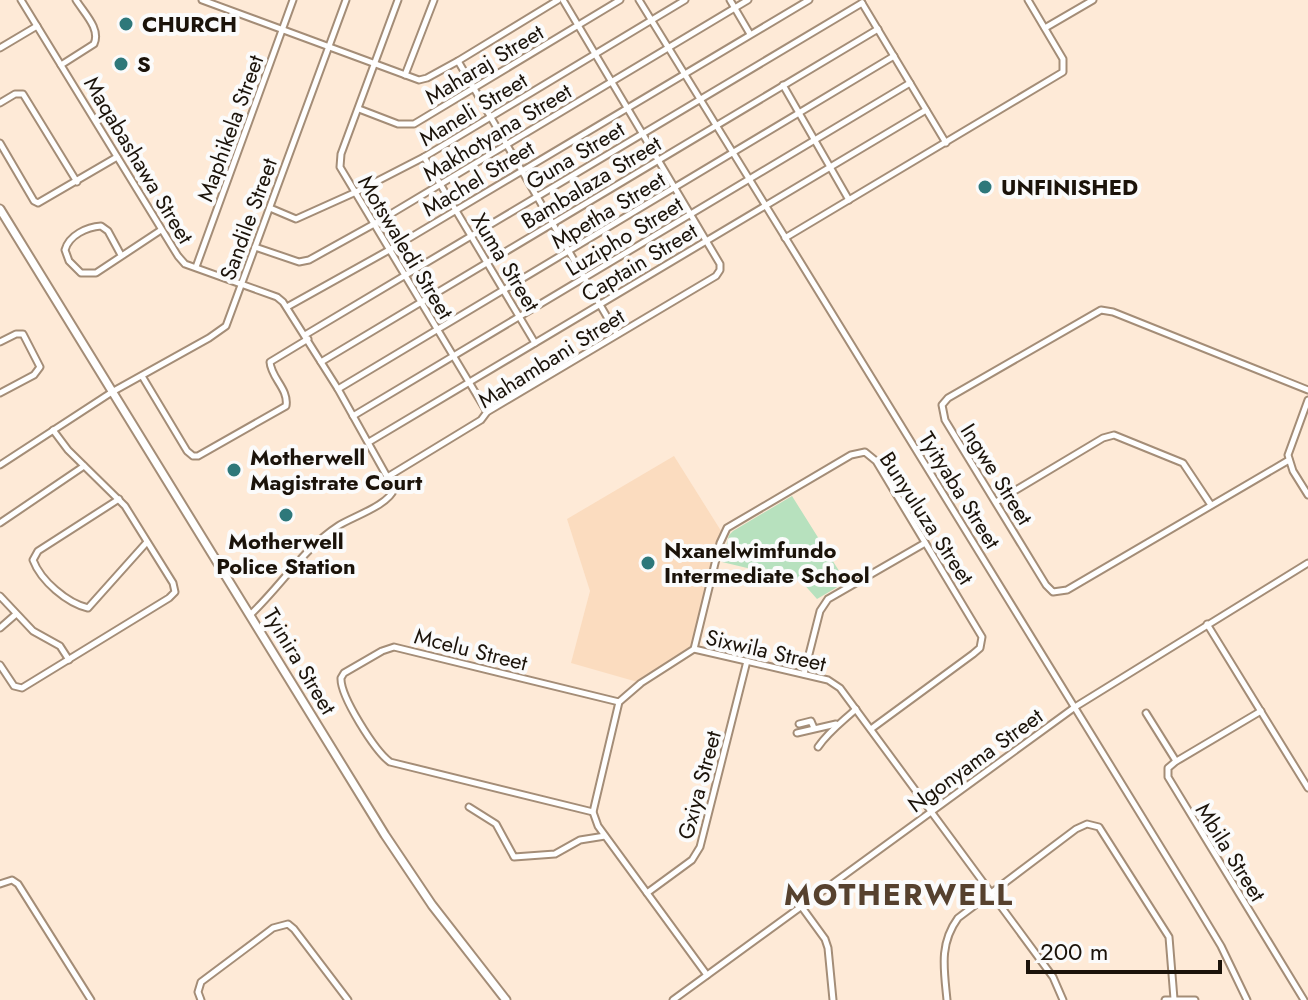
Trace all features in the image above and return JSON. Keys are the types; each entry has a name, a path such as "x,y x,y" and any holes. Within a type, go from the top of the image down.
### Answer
{"street":[{"name":"Maqabashawa Street","path":"21,0 181,261 277,297 287,307 389,476"},
{"path":"61,65 89,48 97,39 96,32 76,0"},
{"path":"202,0 423,79 458,61 548,3 561,0 706,241"},
{"name":"Maphikela Street","path":"196,267 293,0"},
{"name":"Sandile Street","path":"0,465 112,392 222,330 242,285 346,0"},
{"name":"Motswaledi Street","path":"398,0 339,163 487,412"},
{"path":"405,75 434,0"},
{"name":"Maharaj Street","path":"359,109 409,126 620,0"},
{"name":"Tyityaba Street","path":"639,0 1221,946 1247,1000"},
{"name":"Maneli Street","path":"270,208 296,219 356,192 491,118 685,0"},
{"path":"730,0 750,34"},
{"name":"Makhotyana Street","path":"255,247 299,262 306,261 374,224 748,0"},
{"name":"Machel Street","path":"287,307 391,249 809,0"},
{"path":"785,238 1063,72 1064,62 1028,0"},
{"path":"1045,28 1093,0"},
{"path":"861,2 946,143"},
{"name":"Guna Street","path":"142,376 187,451 198,456 286,406 287,397 270,368 270,362 405,276 861,2"},
{"path":"0,48 38,26"},
{"name":"Bambalaza Street","path":"321,362 878,29"},
{"name":"Mpetha Street","path":"338,389 894,56"},
{"path":"458,61 617,334"},
{"name":"Luzipho Street","path":"353,416 910,83"},
{"path":"783,85 849,200"},
{"path":"0,103 15,94 23,94 77,182"},
{"name":"Captain Street","path":"369,442 926,110"},
{"path":"0,143 36,202 43,202 118,157"},
{"name":"Xuma Street","path":"424,157 535,343"},
{"name":"Tyinira Street","path":"0,209 385,835 432,905 506,1000"},
{"path":"121,255 108,231 101,226 70,238 65,250 76,269 87,274 96,273 161,230"},
{"name":"Mahambani Street","path":"389,476 481,420 487,412 716,276 720,268 718,260 706,241"},
{"name":"Ingwe Street","path":"1289,460 1058,593 1046,585 945,420 942,405 948,398 1101,310 1113,312 1308,390"},
{"path":"0,342 23,334 40,367 34,375 0,393"},
{"path":"1308,400 1291,443 1289,460 1308,495"},
{"path":"0,665 19,689 173,595 173,583 119,499 84,466 53,430"},
{"path":"996,502 1103,438 1114,435 1183,463 1211,505"},
{"name":"Bunyuluza Street","path":"694,649 720,543 727,528 851,455 865,452 876,461 979,630 982,643 973,654 871,729"},
{"path":"0,523 84,466"},
{"path":"250,615 333,530 392,496 394,489 389,476"},
{"path":"119,499 38,551 33,560 37,568 63,596 88,608 147,542"},
{"path":"804,674 820,611 828,599 925,543"},
{"name":"Ngonyama Street","path":"673,1000 1075,707 1308,563"},
{"path":"0,596 33,631 60,646 69,660"},
{"path":"0,628 15,615"},
{"path":"1207,624 1308,788"},
{"name":"Mcelu Street","path":"593,812 390,762 381,754 344,695 341,678 369,658 394,647 619,702"},
{"name":"Sixwila Street","path":"619,702 641,683 694,649 835,683 1053,977 1063,1000"},
{"name":"Gxiya Street","path":"647,893 692,860 700,847 747,661"},
{"path":"619,702 593,812 605,836 707,975"},
{"path":"797,733 837,724 856,709"},
{"path":"1146,713 1176,761 1261,711"},
{"path":"799,724 811,721 814,728"},
{"path":"818,747 837,724"},
{"name":"Mbila Street","path":"1176,761 1168,768 1169,782 1304,1000"},
{"path":"469,807 496,824 514,857 555,854 580,840 605,836"},
{"path":"947,1000 944,942 958,918 1076,829 1087,824 1099,827 1169,937 1174,999"},
{"path":"0,884 12,880 18,884 91,1000"},
{"path":"801,906 825,939 833,1000"},
{"path":"201,1000 198,992 201,982 273,928 283,924 294,929 348,1000"},
{"path":"1165,1000 1195,1000"}],"shaded area":[{"name":"Nxanelwimfundo Intermediate School","path":"674,456 723,534 694,649 641,683 571,663 590,591 567,519"}],"green space":[{"path":"792,496 846,582 817,599 801,581 722,562 729,535 733,531"}],"place":[{"name":"CHURCH","path":"126,24"},
{"name":"S","path":"121,64"},
{"name":"UNFINISHED","path":"985,187"},
{"name":"Motherwell Magistrate Court","path":"234,470"},
{"name":"Motherwell Police Station","path":"286,515"},
{"name":"Nxanelwimfundo Intermediate School","path":"648,563"}],"district":[{"name":"MOTHERWELL","path":"899,894"}]}
